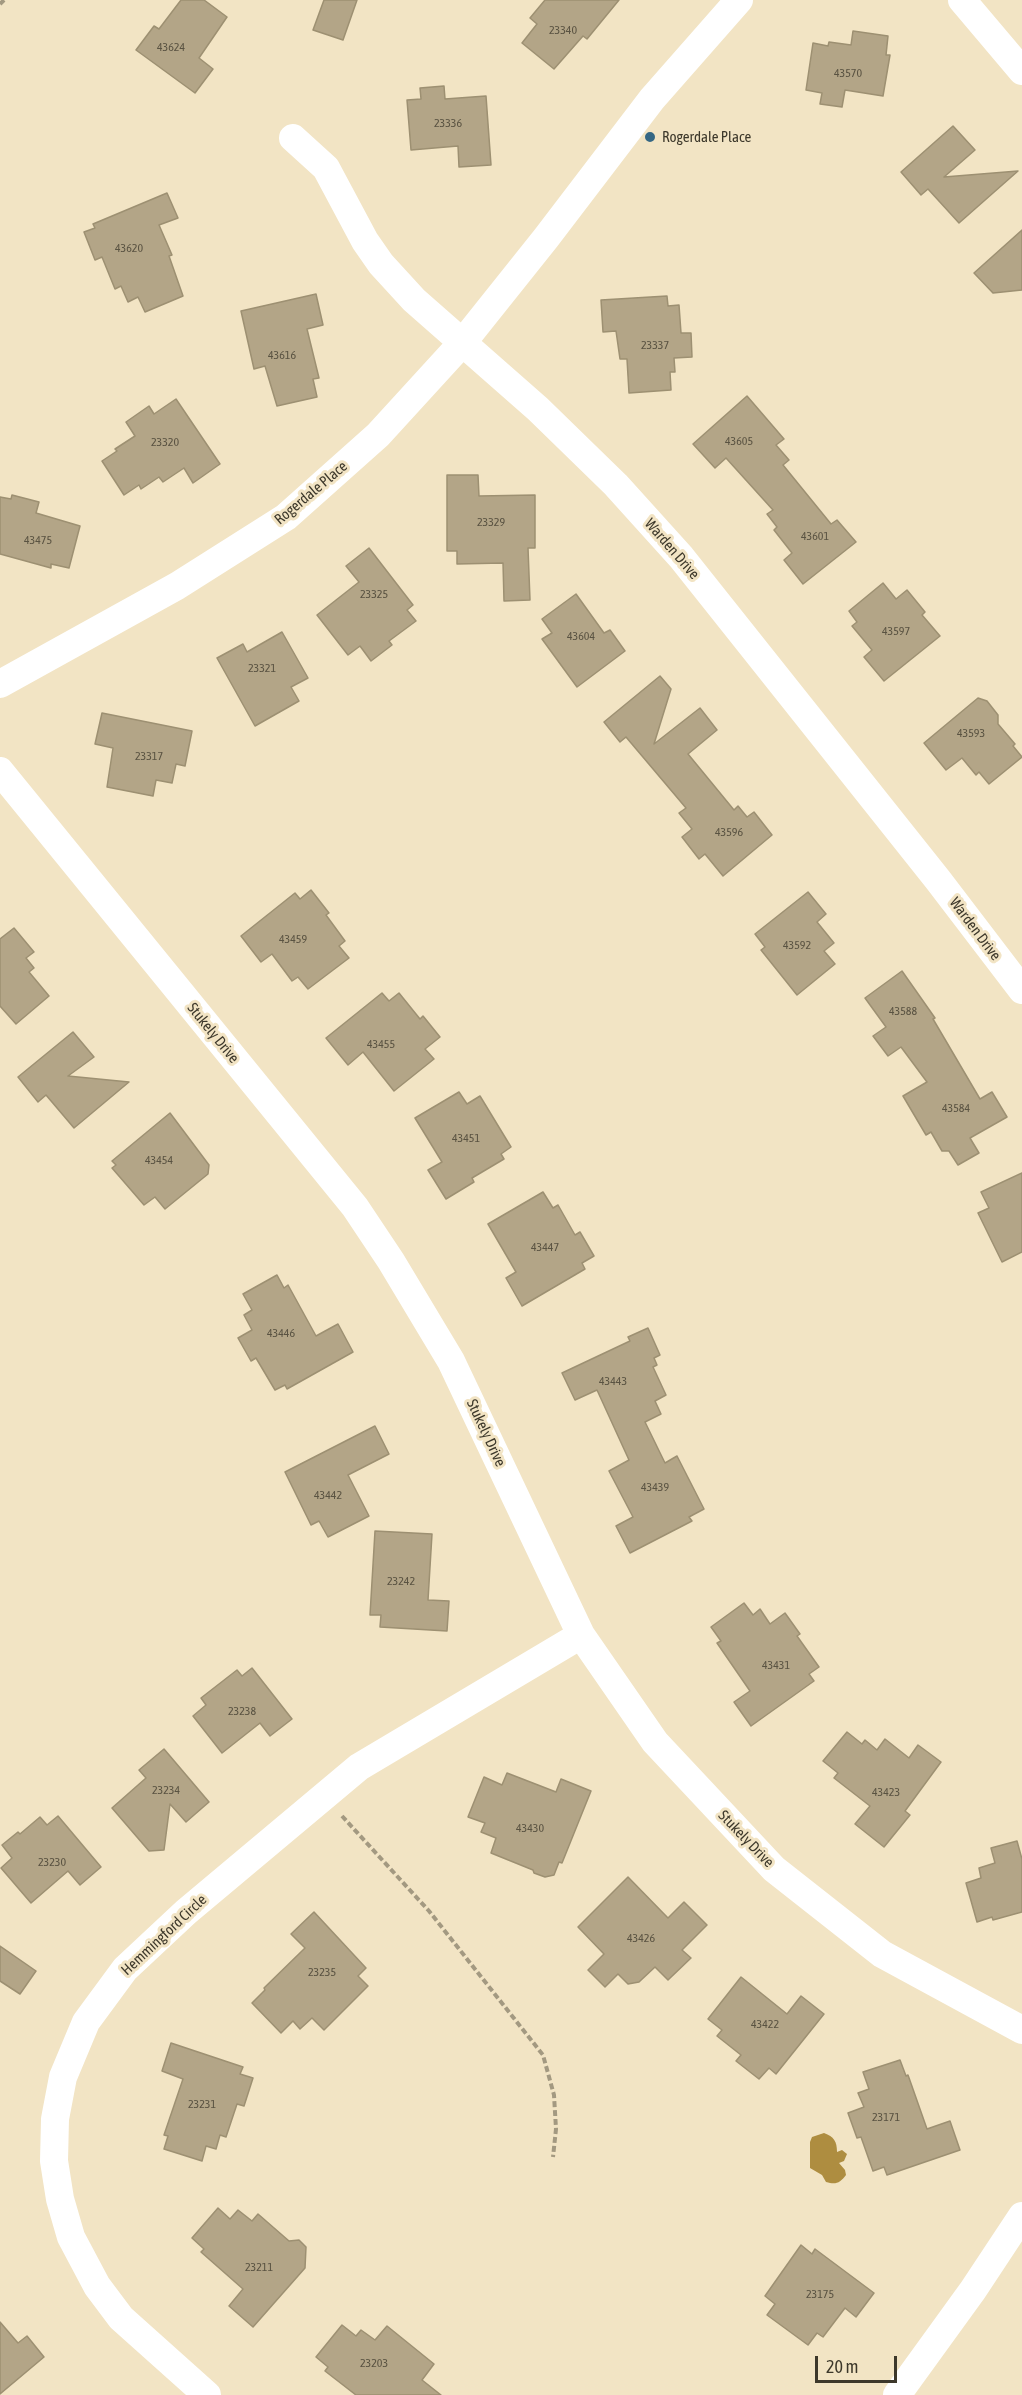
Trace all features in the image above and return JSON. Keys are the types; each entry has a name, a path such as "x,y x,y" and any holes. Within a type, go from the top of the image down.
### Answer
{"street":[{"name":"Rogerdale Place","path":"0,684 177,586 286,517 378,435 463,342 652,99 739,0"},
{"path":"962,0 1022,71"},
{"name":"Warden Drive","path":"293,138 326,168 365,241 381,264 414,300 538,409 601,470 681,557 938,880 1022,990"},
{"name":"Stukely Drive","path":"0,771 355,1207 392,1261 431,1325 465,1388 581,1635 655,1743 774,1869 882,1953 1022,2030"},
{"name":"Hemmingford Circle","path":"207,2395 121,2318 97,2286 70,2236 60,2199 54,2161 55,2119 63,2077 86,2022 125,1969 186,1912 359,1767 581,1635"},
{"path":"897,2395 973,2290 1022,2216"}],"path":[{"path":"0,4 4,0"},
{"path":"340,1814 429,1911 543,2055 555,2095 556,2129 553,2157"}],"shaded area":[{"path":"824,2133 834,2140 837,2152 842,2150 847,2154 844,2161 839,2163 846,2175 840,2182 826,2182 822,2175 810,2168 812,2137"}],"building":[{"path":"181,0 204,0 227,17 199,58 213,69 195,93 136,50 154,26 159,29"},
{"path":"324,0 357,0 343,40 313,30"},
{"path":"545,0 619,0 587,39 583,36 554,69 522,43 537,24 530,18"},
{"path":"853,31 888,36 886,55 890,55 883,96 845,90 842,107 820,104 822,93 806,90 813,43 828,46 829,42 851,45"},
{"path":"444,86 445,99 486,96 491,165 459,167 458,146 411,150 407,100 421,99 420,88"},
{"path":"953,126 975,150 944,177 1018,171 959,223 928,189 921,195 901,172"},
{"path":"167,193 178,218 159,225 172,255 169,256 183,296 145,312 138,297 128,302 121,286 115,289 102,257 95,260 84,232 95,228 93,224"},
{"path":"1022,230 1022,290 993,293 974,273"},
{"path":"316,294 323,325 307,329 319,378 313,379 317,397 277,406 265,366 254,369 241,311"},
{"path":"667,296 668,306 679,305 681,333 691,333 692,357 674,358 675,372 670,372 671,390 629,393 627,359 620,359 616,331 603,332 601,300"},
{"path":"747,396 784,439 776,445 789,460 783,465 831,524 837,520 856,542 803,584 784,560 792,553 774,530 777,527 767,514 773,510 726,458 715,468 693,444"},
{"path":"176,399 220,464 193,483 184,468 163,482 159,477 141,489 139,485 124,495 102,461 135,436 126,422 149,406 154,414"},
{"path":"447,475 478,475 479,496 535,495 535,548 528,548 530,600 504,601 503,563 457,564 457,551 447,551"},
{"path":"12,495 39,502 36,513 80,526 69,568 51,564 51,568 0,554 0,497 11,499"},
{"path":"369,548 413,605 407,610 416,621 389,641 392,645 371,661 360,646 348,655 317,615 359,582 346,566"},
{"path":"883,583 896,599 907,590 925,612 922,615 940,636 884,681 864,657 872,650 852,626 857,622 849,611"},
{"path":"576,594 604,633 610,630 625,651 577,687 542,639 552,633 542,619"},
{"path":"282,632 308,678 291,687 299,701 255,726 217,658 243,644 247,652"},
{"path":"660,676 671,689 654,744 700,708 717,730 688,754 734,810 738,806 747,817 754,812 772,835 723,876 705,854 699,859 682,837 692,829 679,813 686,808 626,737 620,742 604,722"},
{"path":"978,698 987,701 998,715 998,724 1015,744 1013,746 1022,757 989,784 979,772 976,775 962,758 946,770 924,743"},
{"path":"102,713 192,731 185,766 176,764 172,783 156,780 153,796 107,787 113,748 95,744"},
{"path":"311,890 329,913 326,915 345,941 339,946 349,958 308,989 298,977 292,981 272,954 261,962 241,936 295,893 300,899"},
{"path":"808,892 826,914 817,922 834,943 824,951 835,964 797,995 761,950 765,947 755,934"},
{"path":"14,928 34,952 26,958 34,968 29,972 49,996 16,1024 0,1006 0,939"},
{"path":"902,971 935,1018 933,1019 980,1099 992,1092 1007,1117 970,1138 979,1153 958,1165 949,1151 942,1151 931,1132 926,1135 903,1096 927,1082 901,1047 888,1056 873,1036 886,1027 865,998"},
{"path":"382,993 389,1001 399,993 420,1019 423,1016 440,1037 425,1049 434,1059 394,1091 363,1052 348,1065 326,1038"},
{"path":"73,1032 94,1057 68,1076 129,1082 74,1128 46,1095 38,1102 18,1077"},
{"path":"459,1092 467,1104 480,1096 511,1147 501,1154 504,1159 472,1178 474,1182 446,1199 428,1170 442,1162 415,1118"},
{"path":"170,1113 209,1165 208,1174 165,1209 155,1197 144,1205 112,1168 116,1165 112,1161"},
{"path":"1022,1173 1022,1252 1002,1262 978,1213 989,1208 981,1192"},
{"path":"543,1192 553,1208 558,1205 575,1235 580,1232 594,1256 582,1263 585,1269 522,1306 506,1278 516,1272 488,1224"},
{"path":"277,1275 284,1288 288,1285 316,1336 338,1324 353,1352 287,1389 285,1385 275,1390 256,1358 251,1361 238,1338 252,1330 244,1315 252,1310 243,1294"},
{"path":"648,1328 660,1355 654,1358 657,1365 653,1367 666,1395 655,1401 661,1414 645,1422 665,1463 677,1456 704,1509 689,1517 692,1521 630,1553 616,1526 633,1517 609,1471 629,1460 597,1390 575,1400 562,1373 630,1341 628,1337"},
{"path":"375,1426 389,1454 348,1475 369,1516 328,1537 319,1521 311,1525 285,1472"},
{"path":"375,1531 432,1534 428,1600 449,1601 447,1631 380,1627 381,1615 370,1615"},
{"path":"744,1603 753,1615 760,1609 770,1624 785,1613 800,1634 797,1636 819,1667 809,1674 814,1681 751,1726 734,1702 750,1691 717,1643 721,1641 711,1627"},
{"path":"252,1668 292,1719 270,1736 260,1723 222,1753 193,1716 206,1705 201,1698 237,1670 242,1676"},
{"path":"847,1732 862,1744 865,1740 877,1750 885,1739 909,1758 918,1745 941,1762 905,1811 910,1815 884,1847 855,1824 870,1806 834,1778 838,1773 823,1761"},
{"path":"164,1749 209,1802 186,1822 170,1804 164,1850 149,1851 112,1808 146,1778 139,1770"},
{"path":"507,1773 556,1792 561,1779 591,1791 562,1863 559,1862 554,1875 545,1877 491,1853 496,1838 481,1832 485,1823 468,1817 484,1777 502,1785"},
{"path":"58,1816 101,1867 80,1885 68,1871 31,1903 1,1868 12,1858 2,1845 18,1832 20,1834 40,1817 47,1825"},
{"path":"1017,1841 1022,1859 1022,1912 977,1922 966,1883 981,1878 979,1868 995,1863 991,1848"},
{"path":"628,1877 668,1918 684,1902 707,1925 682,1950 691,1958 668,1980 655,1967 639,1982 628,1984 618,1974 605,1987 588,1970 604,1954 578,1927"},
{"path":"314,1912 366,1968 358,1976 368,1986 324,2030 312,2018 300,2029 293,2021 281,2033 252,2003 305,1948 291,1934"},
{"path":"0,1946 36,1971 20,1994 0,1981"},
{"path":"741,1977 787,2014 801,1996 824,2014 776,2074 769,2068 759,2079 736,2061 741,2055 717,2036 722,2030 708,2019"},
{"path":"171,2043 243,2067 240,2074 253,2078 244,2106 237,2104 226,2137 220,2135 216,2149 206,2146 202,2161 164,2149 168,2136 164,2135 183,2079 162,2071"},
{"path":"900,2060 906,2076 908,2075 927,2129 950,2121 960,2150 887,2175 884,2167 873,2171 861,2137 857,2138 848,2113 864,2107 858,2093 869,2089 863,2072"},
{"path":"218,2208 230,2219 238,2210 252,2221 258,2214 289,2241 299,2240 306,2247 305,2268 253,2327 229,2306 243,2289 201,2252 204,2249 192,2238"},
{"path":"801,2245 812,2254 815,2249 874,2293 856,2317 845,2308 823,2337 817,2333 808,2345 767,2315 775,2304 765,2296"},
{"path":"0,2322 18,2343 27,2336 44,2357 0,2394"},
{"path":"342,2325 356,2336 361,2330 375,2340 387,2326 434,2364 422,2380 441,2395 356,2395 325,2371 328,2367 316,2357"}],"place":[{"name":"Rogerdale Place","path":"650,137"}]}
